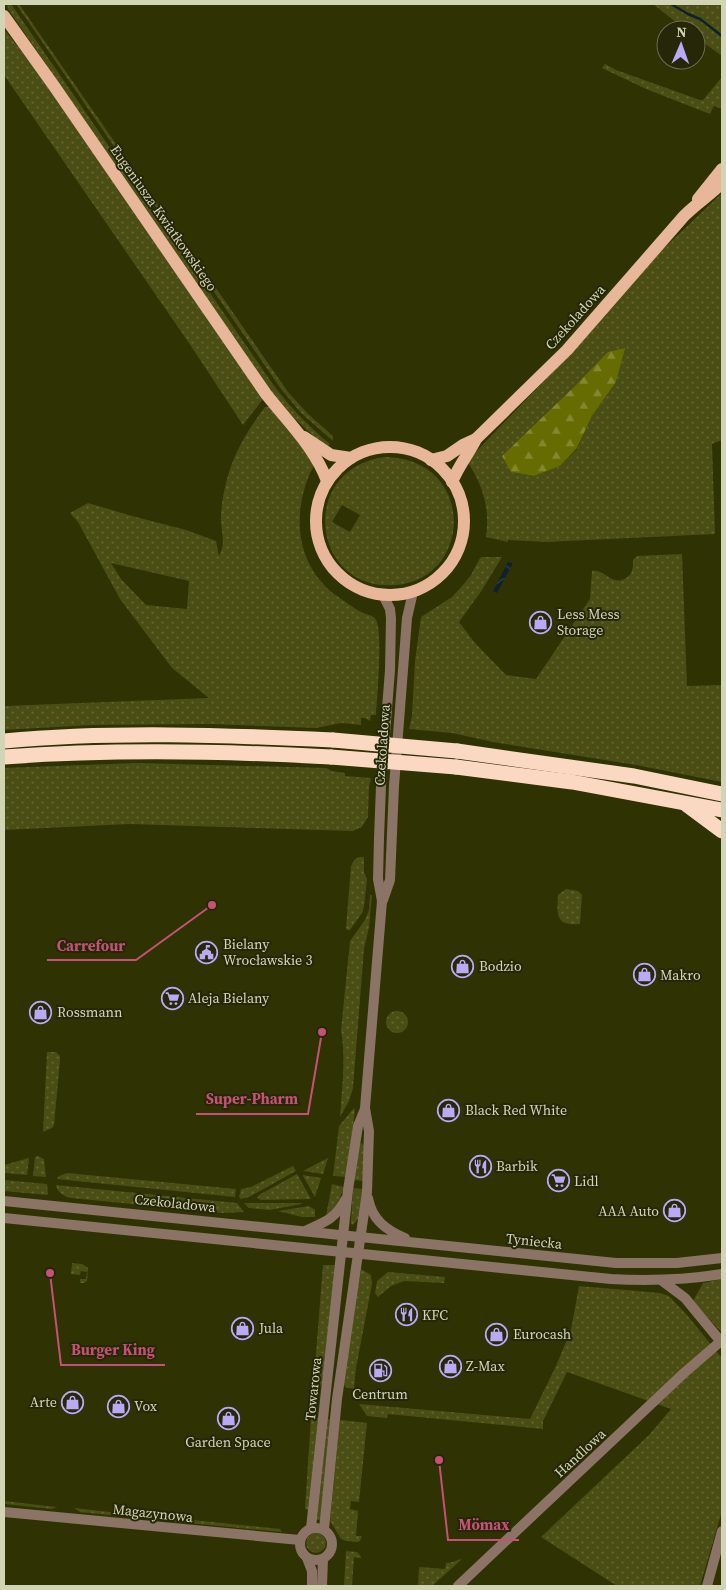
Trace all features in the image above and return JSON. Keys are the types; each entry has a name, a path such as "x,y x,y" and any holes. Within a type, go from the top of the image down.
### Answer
{"highway":[{"path":"4,741 138,735 239,736 332,740 458,751 634,776 722,794"},
{"path":"4,757 138,752 238,752 331,756 456,767 572,782 705,806 722,811"},
{"path":"681,802 722,831"}],"main road":[{"name":"Eugeniusza Kwiatkowskiego","path":"4,16 266,394 302,436 308,448 320,463 327,482"},
{"name":"Czekoladowa","path":"452,482 458,466 470,451 476,439 566,350 691,209 703,190 722,169"},
{"name":"Czekoladowa","path":"691,209 722,183"},
{"name":"Eugeniusza Kwiatkowskiego","path":"302,436 331,455 351,458"},
{"name":"Czekoladowa","path":"431,460 447,456 463,444 476,439"},
{"path":"393,447 416,452 431,460 444,470 452,482 460,498 464,517 461,540 452,560 440,575 424,587 413,592 394,596 365,591 345,580 328,562 318,541 316,517 318,502 327,482 351,458 367,452 393,447"}],"street":[{"name":"Czekoladowa","path":"382,901 390,880 394,786 407,618 413,592"},
{"name":"Czekoladowa","path":"358,1254 367,1192 369,1131 366,1108 382,901 378,879 379,838 390,670 391,618 390,609 383,595"},
{"name":"Czekoladowa","path":"341,1253 358,1126 366,1108"},
{"path":"305,1231 330,1220 340,1210 348,1190"},
{"path":"367,1192 372,1213 380,1224 395,1234 415,1242"},
{"name":"Czekoladowa","path":"4,1201 343,1235"},
{"path":"4,1218 591,1278 661,1280 722,1274"},
{"name":"Tyniecka","path":"343,1235 616,1263 677,1263 722,1258"},
{"name":"Towarowa","path":"311,1528 341,1253"},
{"name":"Towarowa","path":"324,1529 337,1399 358,1254"},
{"path":"685,1298 690,1278"},
{"path":"661,1280 685,1298 722,1342"},
{"name":"Handlowa","path":"458,1586 684,1374 722,1342"},
{"name":"Magazynowa","path":"4,1512 300,1540"},
{"path":"307,1558 314,1560 323,1559 330,1552 333,1544 331,1537 324,1529 320,1527 311,1528 304,1533 300,1540 301,1549 312,1571 312,1586"},
{"path":"707,1586 722,1531"},
{"path":"322,1586 323,1559"}],"green space":[{"path":"7,4 11,4 272,383 299,415 330,444 326,448 294,418 272,393 8,9"},
{"path":"16,4 19,4 288,392 307,413 333,436 333,441 301,413 281,389"},
{"path":"653,4 722,4 722,56 706,44 706,20 673,20"},
{"path":"4,29 31,63 263,399 243,425 189,343 4,75"},
{"path":"605,64 616,70 700,100 703,100 722,77 722,109 714,106 710,114 646,89 602,68"},
{"path":"722,193 722,440 712,444 715,534 546,542 508,540 508,542 486,537 487,516 484,497 467,461 571,353 660,252","holes":["624,348 616,382 592,416 577,449 560,466 534,476 511,472 503,456 576,385"]},
{"path":"625,348 616,382 592,416 577,448 560,466 534,476 511,472 502,456 608,352"},
{"path":"265,407 269,407 310,457 314,466 306,483 300,508 301,536 308,561 323,584 334,594 376,620 379,650 376,715 371,715 370,721 361,718 361,725 341,723 316,728 211,724 91,725 4,730 4,706 209,698 172,668 120,599 78,522 70,513 88,503 186,530 216,541 219,556 223,546 221,514 223,498 230,470 248,432","holes":["111,563 189,581 187,609 146,605 121,579"]},
{"path":"384,457 414,462 435,476 449,496 454,518 451,541 440,562 422,577 396,585 368,582 346,570 332,551 326,529 327,505 337,484 356,467","holes":["342,505 360,515 350,532 332,522"]},
{"path":"682,554 687,686 722,685 722,782 636,765 493,742 452,733 409,729 412,716 415,661 421,617 452,597 471,575 480,558 502,557 482,590 459,622 475,643 506,675 536,679 590,599 592,571 621,580 630,574 633,568 633,560 637,556"},
{"path":"138,763 326,768 345,773 345,776 371,778 368,817 361,828 353,831 129,824 4,830 4,768"},
{"path":"364,857 364,872 367,879 364,907 350,930 347,930 351,866 355,859"},
{"path":"566,889 578,891 582,895 580,924 566,923 559,918 558,895"},
{"path":"370,895 372,895 369,927 364,949 353,1088 349,1101 340,1117 343,1084 341,1030 350,941 365,920 369,910"},
{"path":"397,1011 405,1014 408,1022 405,1030 397,1033 389,1030 386,1022 389,1014"},
{"path":"47,1052 56,1052 60,1056 60,1060 54,1125 43,1132"},
{"path":"354,1108 346,1177 333,1176 339,1126"},
{"path":"361,1143 364,1145 363,1181 354,1180"},
{"path":"38,1156 44,1159 46,1177 33,1176 35,1157"},
{"path":"29,1158 27,1175 4,1173 4,1165"},
{"path":"328,1158 323,1174 303,1171"},
{"path":"293,1166 296,1171 249,1197 241,1199 239,1197 241,1189 251,1187"},
{"path":"67,1173 236,1189 235,1197 57,1179 59,1176"},
{"path":"297,1174 311,1199 261,1200 257,1198 259,1195"},
{"path":"303,1176 321,1178 315,1197"},
{"path":"4,1180 47,1184 48,1194 4,1191"},
{"path":"332,1184 344,1187 337,1203 326,1216"},
{"path":"56,1185 237,1203 244,1212 223,1213 71,1198 61,1194"},
{"path":"353,1188 363,1189 359,1218 353,1225 351,1221"},
{"path":"244,1203 302,1204 270,1210 249,1208"},
{"path":"309,1206 315,1210 315,1217 302,1217 278,1211"},
{"path":"72,1263 82,1264 88,1268 87,1281 80,1283 80,1279 86,1279 87,1272 81,1271 80,1275 71,1274"},
{"path":"323,1265 335,1265 322,1383 320,1387 313,1391"},
{"path":"361,1269 371,1275 372,1284 356,1368 354,1389 345,1387 343,1381"},
{"path":"388,1272 445,1277 444,1283 404,1281 391,1286 378,1297 375,1293 377,1281"},
{"path":"722,1279 722,1333 693,1301 703,1283"},
{"path":"579,1286 660,1293 669,1296 722,1358 722,1511 700,1586 617,1586 541,1537 649,1435 671,1409 567,1372 543,1421 543,1429 388,1414 387,1418 367,1416 359,1404 530,1419 571,1330"},
{"path":"311,1417 318,1418 308,1510 305,1509"},
{"path":"328,1419 330,1419 320,1520 317,1520"},
{"path":"340,1420 367,1423 359,1502 351,1501 350,1509 358,1511 356,1536 362,1536 360,1541 357,1542 341,1539 330,1521"},
{"path":"4,1501 57,1507 52,1509 4,1504"},
{"path":"74,1508 136,1515 129,1517 80,1512"},
{"path":"153,1516 280,1529 282,1532 158,1520"},
{"path":"316,1533 323,1536 326,1543 323,1550 316,1553 309,1550 306,1543 309,1536"},
{"path":"346,1551 357,1552 361,1558 354,1557 352,1586 344,1586"},
{"path":"460,1559 432,1586 418,1586 419,1567 445,1569 446,1563"}],"water":[{"path":"508,562 512,563 512,565 497,593 493,591"}],"waterway":[{"path":"671,4 700,19 722,36"}],"place":[{"name":"Less Mess Storage","path":"541,622"},
{"name":"Carrefour","path":"212,905"},
{"name":"Bielany Wrocławskie 3","path":"207,952"},
{"name":"Bodzio","path":"463,966"},
{"name":"Makro","path":"644,975"},
{"name":"Aleja Bielany","path":"172,998"},
{"name":"Rossmann","path":"41,1012"},
{"name":"Super-Pharm","path":"322,1032"},
{"name":"Black Red White","path":"449,1110"},
{"name":"Barbik","path":"480,1166"},
{"name":"Lidl","path":"558,1181"},
{"name":"AAA Auto","path":"675,1211"},
{"name":"Burger King","path":"50,1273"},
{"name":"KFC","path":"406,1315"},
{"name":"Jula","path":"243,1328"},
{"name":"Eurocash","path":"497,1334"},
{"name":"Z-Max","path":"450,1366"},
{"name":"Centrum","path":"380,1371"},
{"name":"Arte","path":"73,1402"},
{"name":"Vox","path":"118,1406"},
{"name":"Garden Space","path":"228,1419"},
{"name":"Mömax","path":"439,1460"}]}
